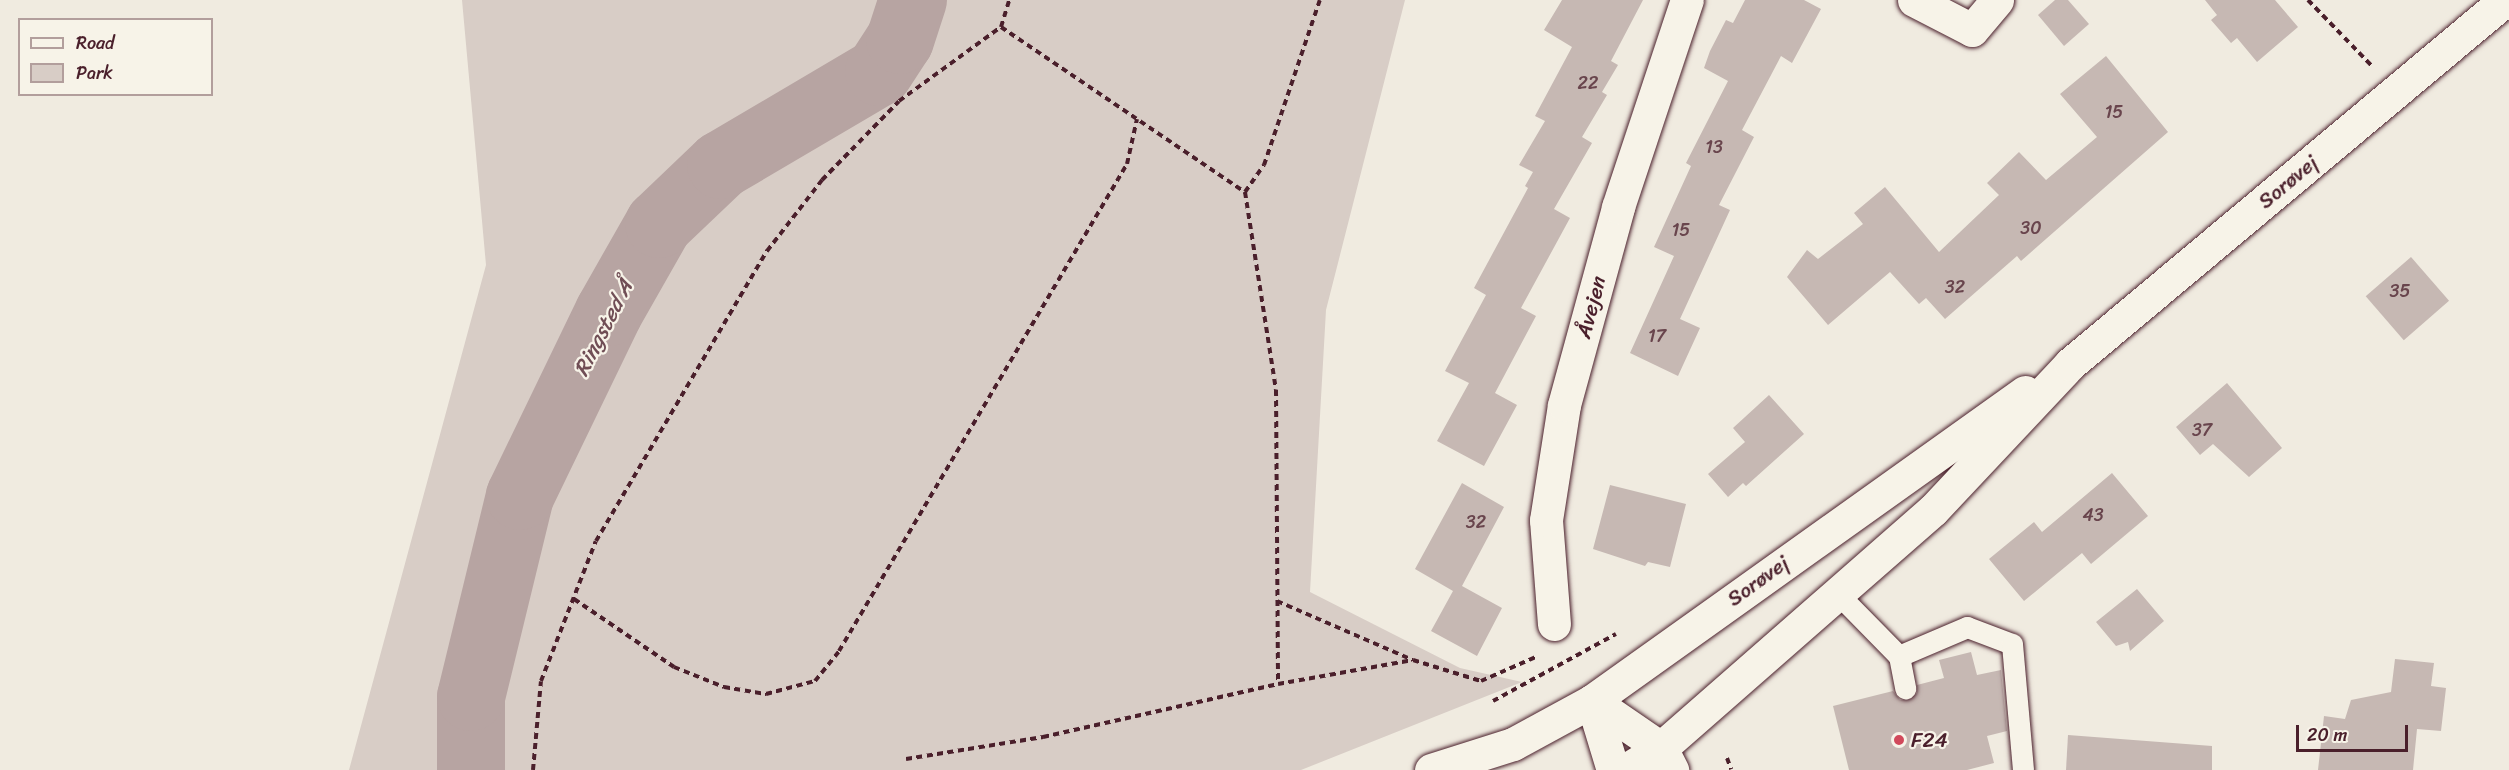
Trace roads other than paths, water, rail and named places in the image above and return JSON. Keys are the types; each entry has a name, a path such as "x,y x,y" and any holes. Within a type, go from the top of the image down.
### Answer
{"street":[{"name":"Åvejen","path":"1554,624 1546,520 1564,405 1618,207 1687,0"},
{"path":"1914,0 1972,30 1997,0"},
{"name":"Sorøvej","path":"1626,770 1667,759 1838,593 1933,510 2070,364 2505,0"},
{"name":"Sorøvej","path":"1431,770 1512,744 1592,701 1977,423 2070,364"},
{"path":"1592,701 1667,759"},
{"path":"1592,701 1613,770"}],"lane":[{"path":"1838,593 1899,656 1905,688"},
{"path":"1899,656 1967,627 2012,644 2023,770"}],"waterway":[{"name":"Ringsted Å","path":"471,770 471,697 520,496 609,312 659,224 721,165 879,72 900,40 913,0"}],"place":[{"name":"F24","path":"1899,740"}]}
